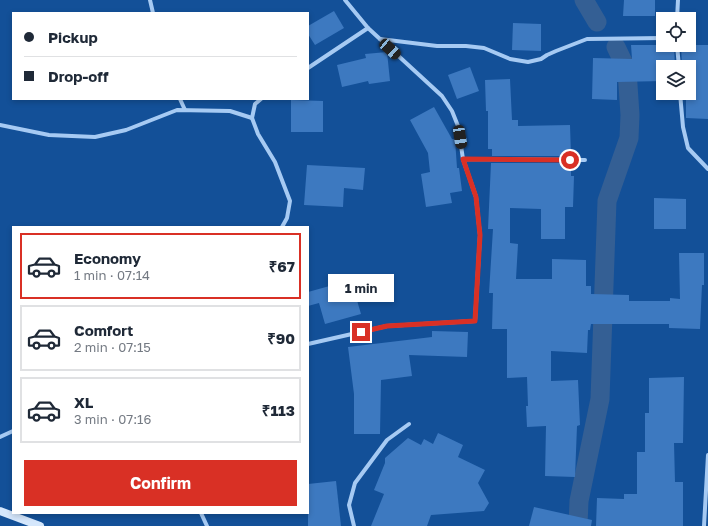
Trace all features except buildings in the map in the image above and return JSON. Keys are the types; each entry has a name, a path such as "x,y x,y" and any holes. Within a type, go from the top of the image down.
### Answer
{"main road":[{"path":"0,511 40,526"}],"street":[{"path":"150,0 153,12"},
{"path":"309,344 387,326 475,321 480,235 476,197 463,159 458,126 452,111 442,96 368,28 345,0"},
{"path":"677,12 678,0"},
{"path":"309,67 368,28"},
{"path":"380,39 437,46 466,46 484,48 510,59 528,62 541,59 546,55 587,39 656,38"},
{"path":"180,100 185,110"},
{"path":"260,100 255,104 252,118 258,134 275,162 290,201 287,218 283,226"},
{"path":"680,100 682,126 688,148 708,169"},
{"path":"0,125 49,135 95,137 126,130 177,110 230,111 252,118"},
{"path":"463,159 585,160"},
{"path":"354,526 349,505 355,483 387,440 409,424"},
{"path":"0,437 12,431"},
{"path":"704,526 708,456"},
{"path":"201,514 207,526"}],"waterway":[{"path":"584,0 597,22"},
{"path":"578,526 579,501 600,399 607,201 629,138 630,115 627,70 616,47"}],"route":[{"path":"361,332 387,326 475,321 480,235 476,197 463,159 570,160"}]}
